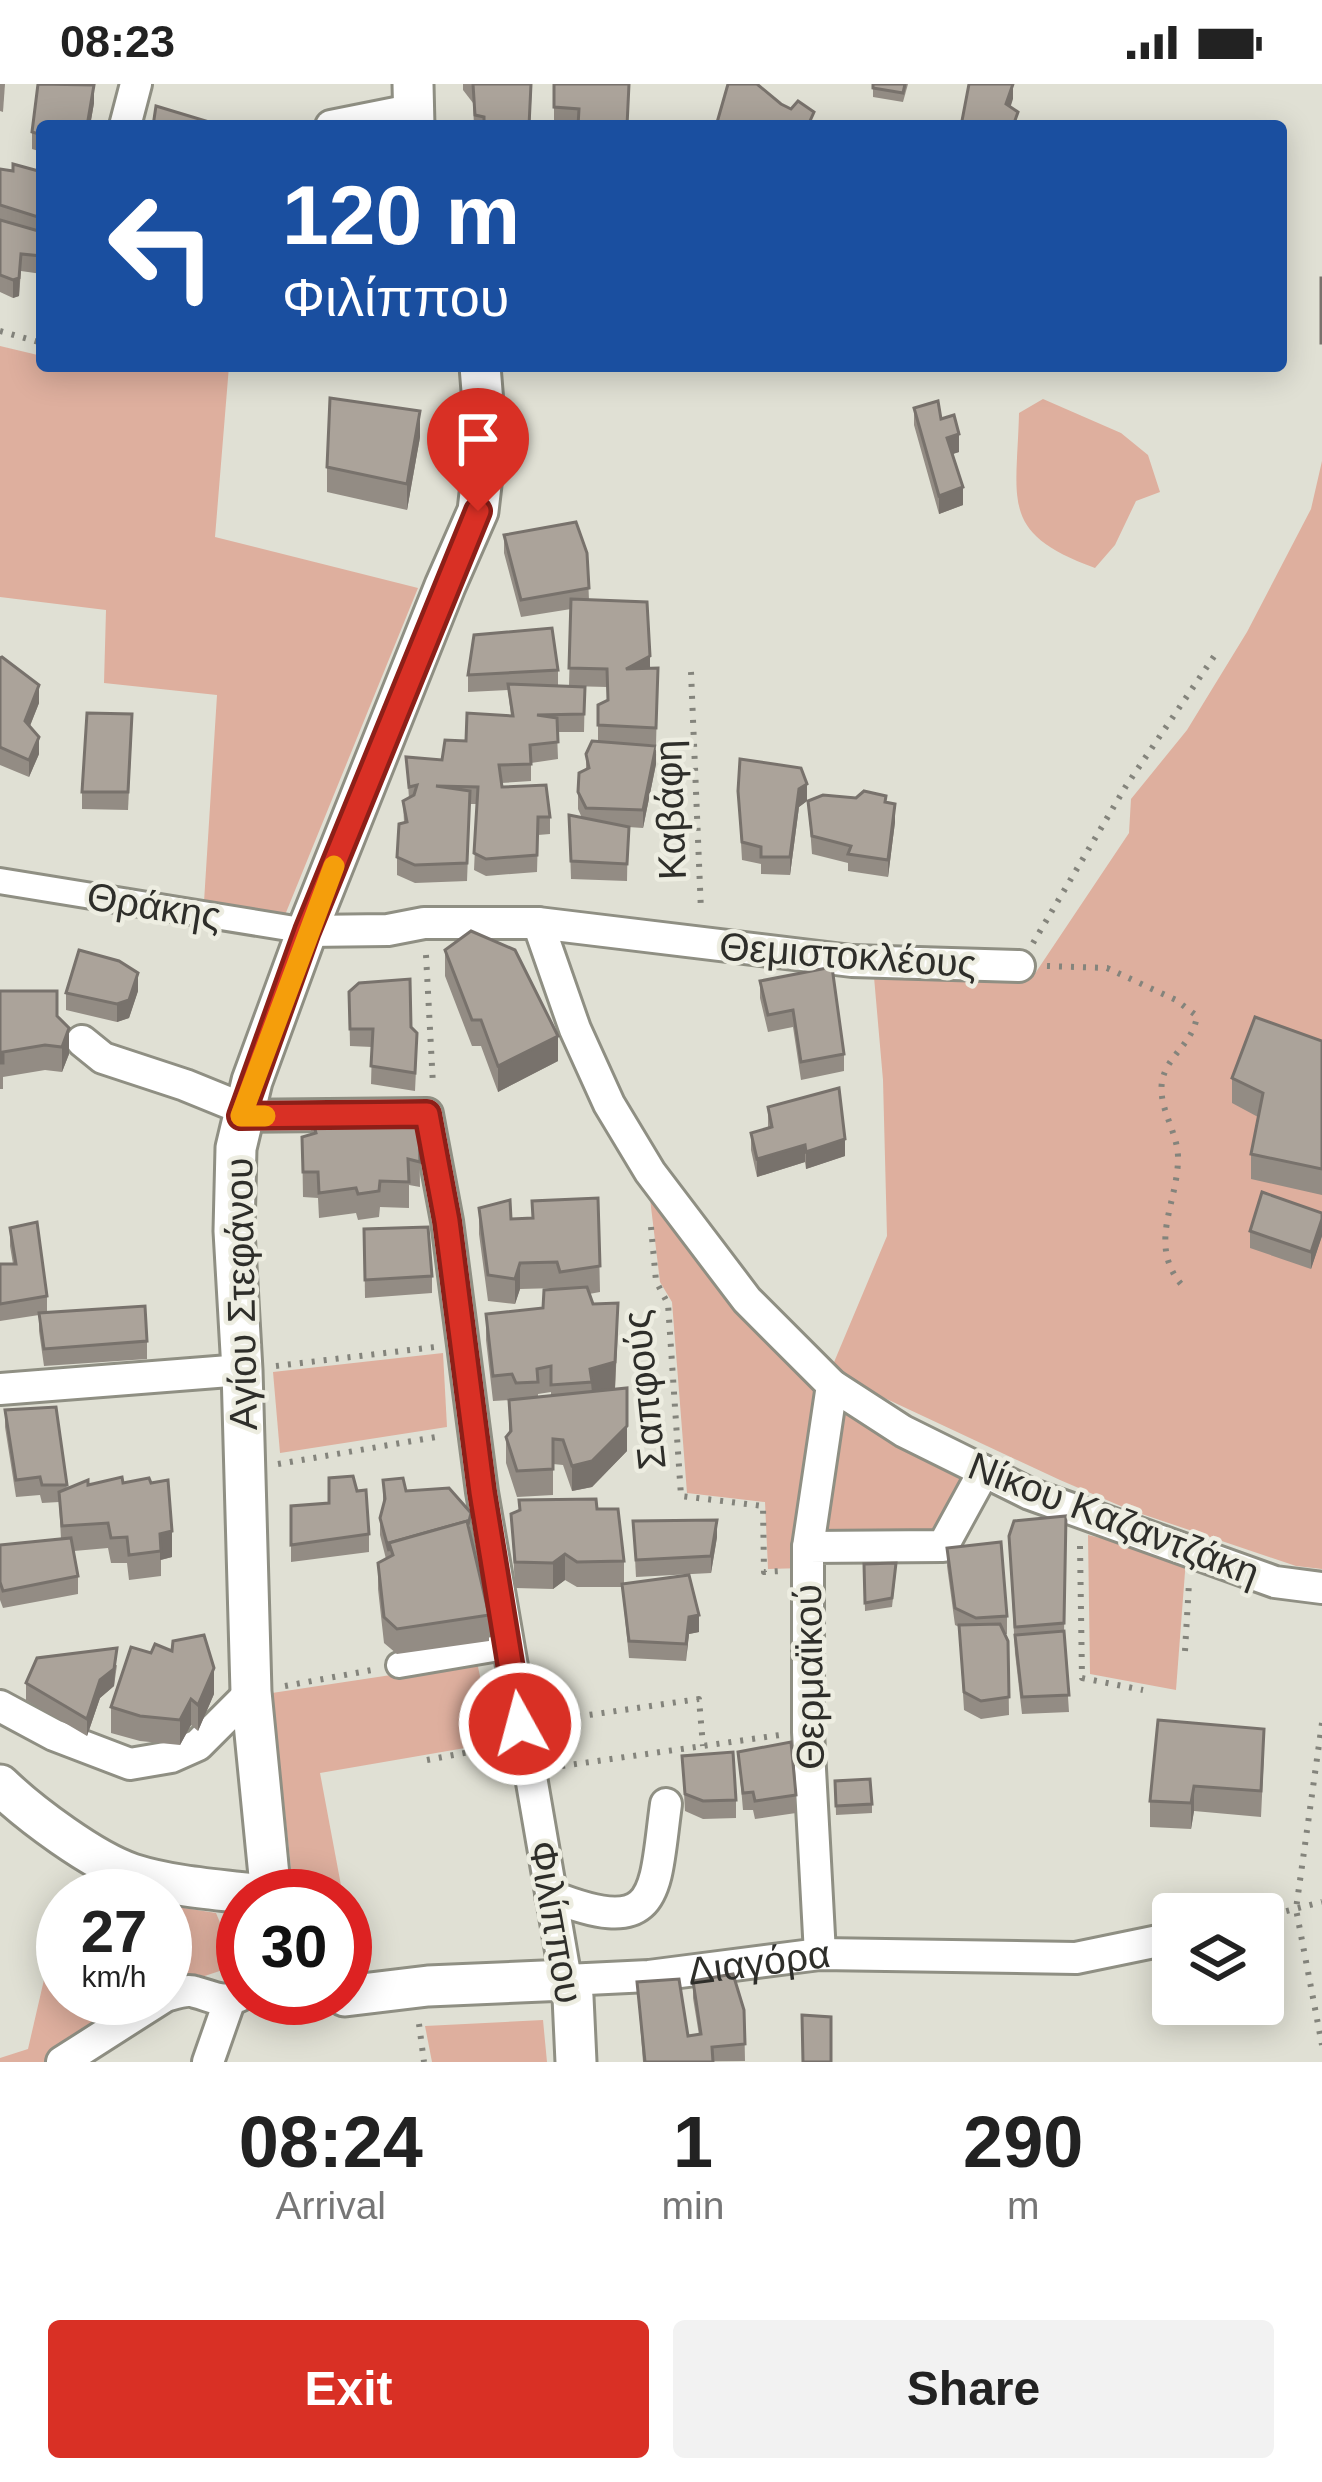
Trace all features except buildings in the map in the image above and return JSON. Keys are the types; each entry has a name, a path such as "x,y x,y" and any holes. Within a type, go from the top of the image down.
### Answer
{"street":[{"path":"126,120 136,84"},
{"path":"357,120 412,107"},
{"name":"Αγίου Στεφάνου","path":"251,1692 234,1231 236,1148 242,1113 307,931 478,511 486,441 480,372"},
{"name":"Θράκης","path":"0,881 307,931"},
{"name":"Θεμιστοκλέους","path":"307,931 388,930 424,923 538,923 851,961 1019,966"},
{"name":"Νίκου Καζαντζάκη","path":"538,923 575,1029 609,1104 650,1172 747,1300 832,1385 903,1431 1030,1494 1275,1582 1322,1588"},
{"path":"82,1041 103,1058 170,1079 242,1113"},
{"name":"Φιλίππου","path":"242,1113 427,1114 472,1431 524,1746 566,1980 573,1997 576,2062"},
{"path":"0,1389 242,1370"},
{"path":"808,1559 832,1385"},
{"name":"Θερμαϊκού","path":"820,1954 808,1732 808,1559 943,1546 984,1471"},
{"path":"399,1665 510,1646"},
{"path":"0,1706 54,1735 130,1764 171,1757 198,1745 251,1692"},
{"path":"0,1785 24,1808 112,1866 134,1875 272,1896 251,1692"},
{"path":"551,1896 587,1910 616,1912 641,1905 657,1882 666,1804"},
{"name":"Διαγόρα","path":"372,1993 649,1976 820,1954 1076,1958 1152,1942"},
{"path":"62,2062 119,2025"},
{"path":"208,2062 224,2025"}],"path":[{"path":"0,331 36,341"},
{"name":"Θεμιστοκλέους","path":"1019,966 1126,787 1217,652"},
{"name":"Καβάφη","path":"691,672 702,945"},
{"path":"424,923 433,1089"},
{"path":"1019,966 1107,968 1176,1000 1196,1016 1195,1029 1162,1081 1163,1103 1177,1138 1178,1164 1164,1239 1172,1273 1181,1284"},
{"name":"Σαπφούς","path":"650,1221 656,1281 668,1304 682,1496 763,1506 764,1572 808,1559"},
{"path":"242,1370 463,1344"},
{"path":"245,1470 472,1431"},
{"path":"1080,1512 1082,1678 1143,1690"},
{"path":"1185,1651 1191,1552"},
{"path":"251,1692 399,1665"},
{"path":"427,1760 524,1746 699,1699 703,1746"},
{"path":"1322,1723 1296,1909 1322,2045"},
{"path":"524,1746 703,1746 808,1732"},
{"path":"1284,1912 1322,1902"}],"shaded area":[{"path":"0,346 36,355 36,372 229,372 215,537 418,588 285,915 204,902 217,695 104,683 106,610 0,597"},
{"path":"1043,399 1121,433 1148,455 1160,492 1136,501 1115,545 1095,568 1042,542 1020,511 1019,413"},
{"path":"1322,461 1322,1569 1296,1566 1130,1510 878,1395 832,1367 887,1236 883,1080 874,977 1032,978 1129,833 1131,799 1187,730 1247,632 1311,509"},
{"path":"648,1182 827,1389 804,1568 768,1569 765,1502 687,1493 672,1302 660,1282"},
{"path":"443,1353 447,1427 280,1453 273,1372"},
{"path":"836,1396 966,1483 931,1539 814,1539"},
{"path":"1088,1535 1186,1559 1176,1690 1090,1674"},
{"path":"477,1662 494,1743 320,1773 338,1869 291,1869 272,1693"},
{"path":"192,1909 216,1913 216,1972 192,1980"},
{"path":"36,2014 36,2025 109,2025 52,2062 0,2062 0,2058 28,2049"},
{"path":"543,2020 547,2062 432,2062 425,2026"}],"slow traffic":[{"path":"265,1116 241,1116 334,866"}],"route":[{"path":"478,511 307,931 241,1116 427,1114 447,1221 472,1431 520,1724"}]}
